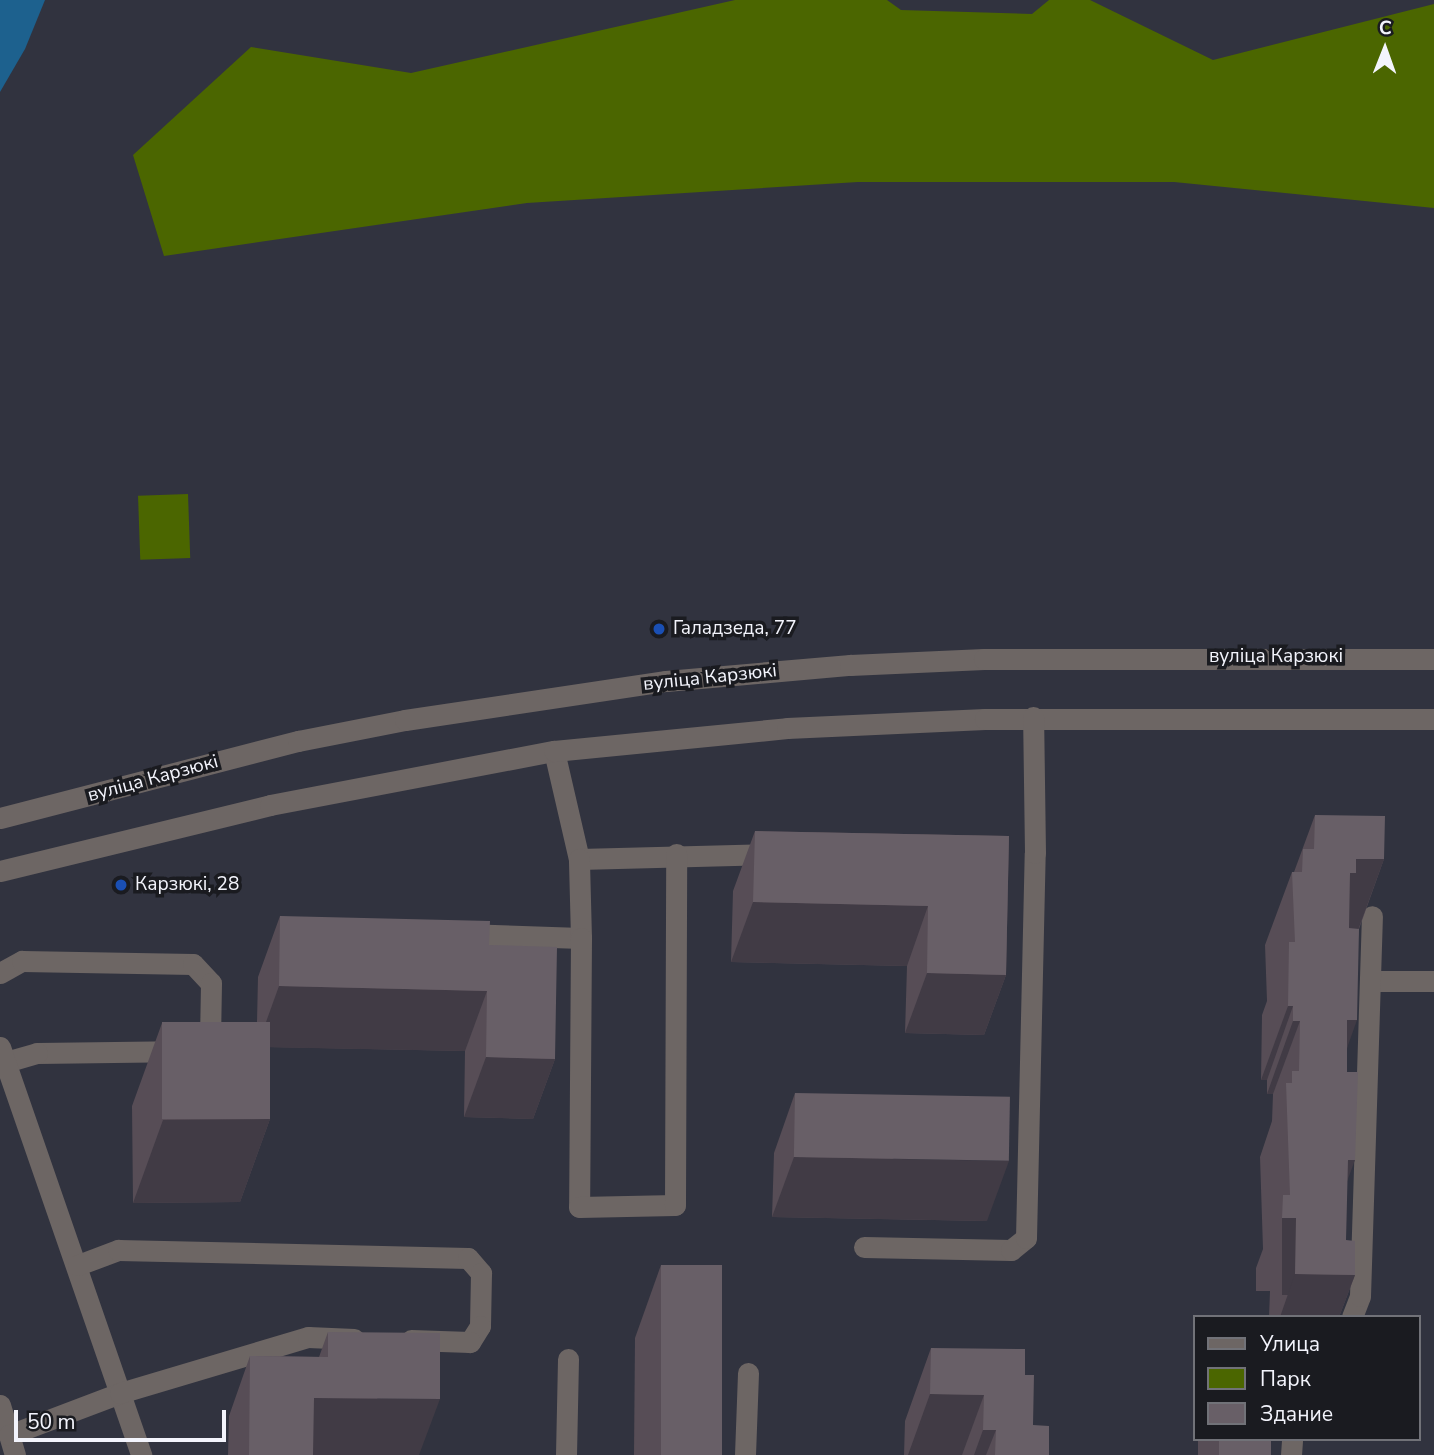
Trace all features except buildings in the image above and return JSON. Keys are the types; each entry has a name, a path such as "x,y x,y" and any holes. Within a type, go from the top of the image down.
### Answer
{"street":[{"name":"вуліца Карзюкі","path":"0,818 298,741 405,720 666,681 850,665 984,659 1434,659"},
{"path":"864,1247 1011,1250 1026,1238 1035,853 1033,718"},
{"path":"0,871 270,805 554,751 787,728 1033,718 1434,719"},
{"path":"554,751 579,859 579,1207 675,1205 676,854"},
{"path":"579,859 676,854 800,854"},
{"path":"1353,1315 1360,1296 1372,916"},
{"path":"442,933 581,938"},
{"path":"0,973 22,961 193,964 211,983 210,1038 191,1052 3,1055 78,1265 141,1455"},
{"path":"1370,981 1434,981"},
{"path":"0,1405 12,1445 120,1393 308,1337 470,1342 480,1326 481,1273 468,1258 118,1250 78,1265"},
{"path":"566,1455 568,1359"},
{"path":"745,1455 748,1373"}],"green space":[{"path":"735,0 887,0 901,10 1032,14 1049,0 1090,0 1213,60 1434,4 1434,208 1174,182 858,182 527,203 164,256 133,155 251,47 411,73"},
{"path":"188,494 190,558 140,560 138,496"}],"water":[{"path":"0,0 45,0 25,49 0,92"}],"place":[{"name":"Галадзеда, 77","path":"659,629"},
{"name":"Карзюкі, 28","path":"121,885"}]}
